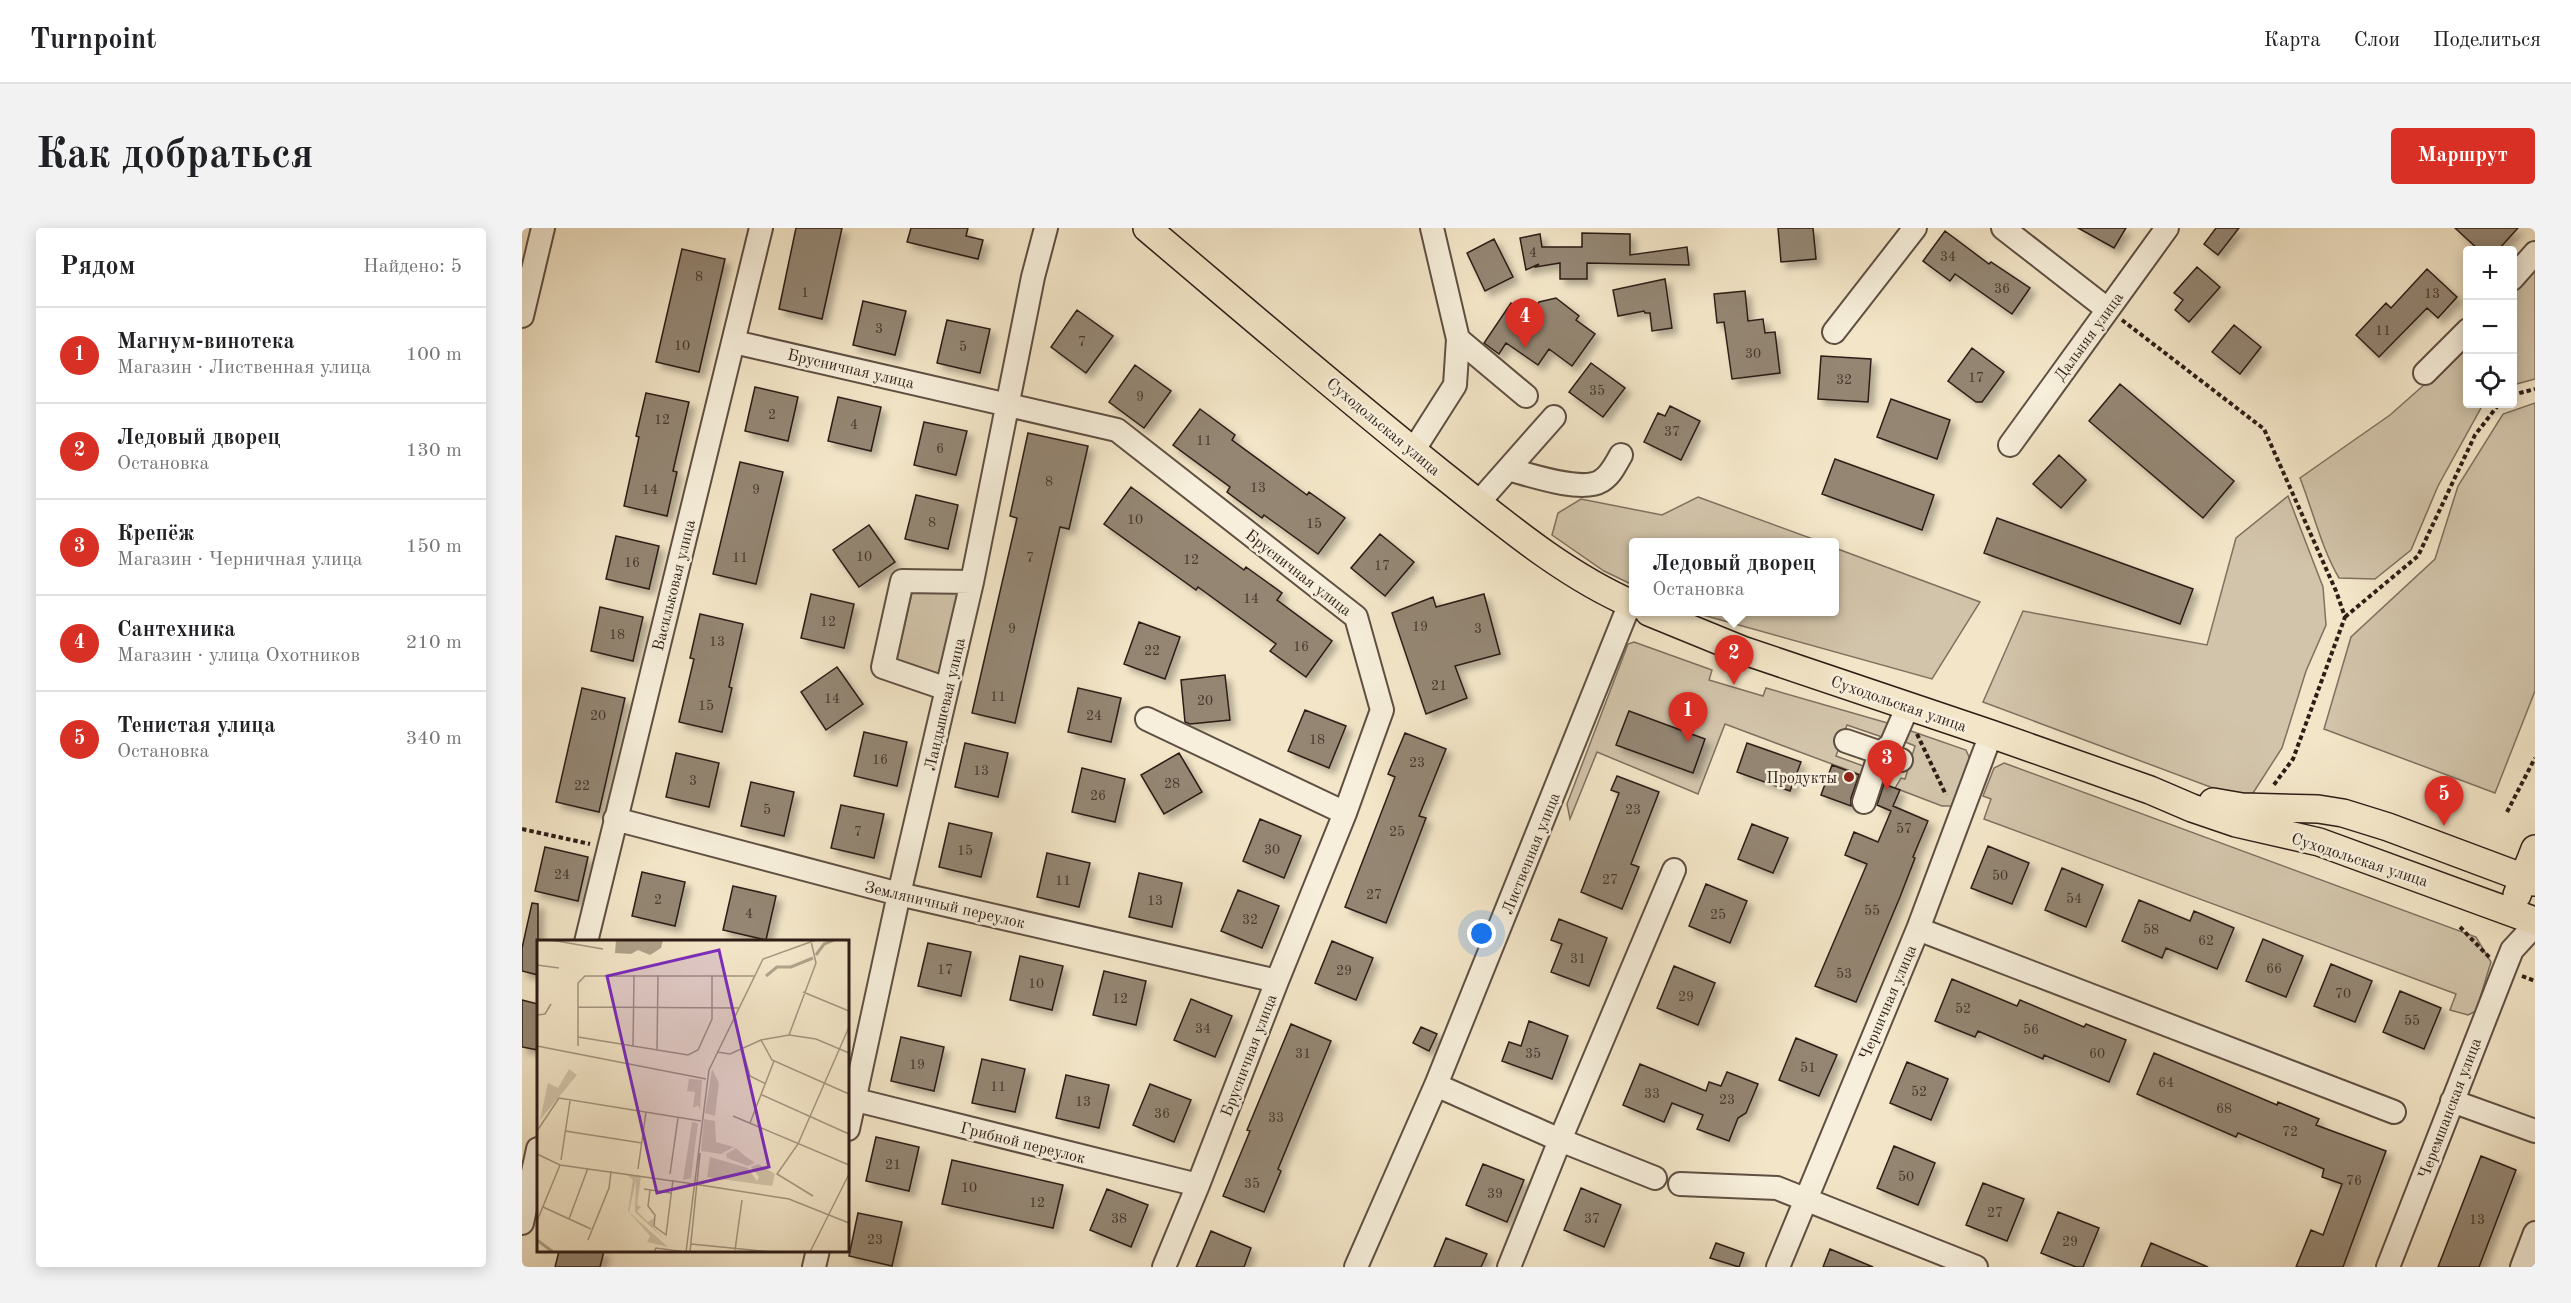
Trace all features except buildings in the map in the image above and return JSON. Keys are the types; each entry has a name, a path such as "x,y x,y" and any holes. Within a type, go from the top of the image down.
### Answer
{"main road":[{"name":"Суходольская улица","path":"1147,228 1478,503 1560,564 1629,602"},
{"name":"Суходольская улица","path":"1659,616 1911,717 1991,734 2150,790 2192,808 2236,823 2319,843 2527,919"},
{"name":"Суходольская улица","path":"2150,790 2242,807 2308,809 2343,813 2388,827 2529,880"},
{"path":"2527,919 2529,880 2535,849"}],"street":[{"path":"522,316 543,228"},
{"name":"Васильковая улица","path":"586,940 761,228"},
{"name":"Ландышевая улица","path":"849,1119 851,1099 972,582 1006,404 1033,277 1046,228"},
{"path":"1413,451 1455,385 1458,339 1432,228"},
{"path":"1834,332 1915,228"},
{"path":"2003,228 2107,309"},
{"name":"Дальняя улица","path":"2010,445 2167,228"},
{"path":"2517,273 2535,253"},
{"path":"2425,374 2463,335"},
{"path":"1458,339 1526,396"},
{"name":"Брусничная улица","path":"734,342 1117,430 1356,617 1382,710 1345,813 1164,1267"},
{"path":"1478,503 1554,417"},
{"path":"1509,470 1575,485 1599,483 1610,474 1621,455"},
{"path":"947,689 883,667 902,581 972,582"},
{"name":"Лиственная улица","path":"1356,1267 1436,1085 1634,616"},
{"path":"1864,802 1890,757 1891,745 1911,717"},
{"path":"1147,719 1345,813"},
{"name":"Черничная улица","path":"1778,1267 1918,929 1991,734"},
{"path":"1846,741 1890,757"},
{"name":"Земляничный переулок","path":"615,819 899,894 1277,981"},
{"path":"1509,1267 1674,870"},
{"name":"Черемшанская улица","path":"2388,1267 2512,950 2527,919"},
{"path":"1918,929 2394,1112"},
{"path":"1436,1085 1560,1140 1655,1178"},
{"name":"Грибной переулок","path":"851,1099 1198,1185"},
{"path":"2452,1101 2535,1131"},
{"path":"522,1223 537,1154"},
{"path":"1680,1184 1777,1188 1976,1267"},
{"path":"2522,1267 2535,1233"},
{"path":"814,1267 818,1252"}],"path":[{"path":"2107,309 2264,429 2336,591 2344,618"},
{"path":"2517,394 2535,389"},
{"path":"2271,788 2293,759 2344,618 2418,556 2475,435 2496,408"},
{"path":"1911,717 1953,809 1962,813"},
{"path":"2507,812 2535,758"},
{"path":"522,829 608,848"}],"shaded area":[{"path":"2535,270 2535,379 2517,384 2517,300 2517,290"},
{"path":"2463,351 2463,408 2481,408 2438,486 2411,550 2375,579 2339,578 2322,541 2300,478 2390,415"},
{"path":"2535,403 2535,691 2495,793 2324,729 2351,637 2435,559 2458,486 2503,414"},
{"path":"2288,496 2323,587 2326,625 2306,671 2282,748 2253,793 2229,794 1983,702 2023,611 2207,645 2236,538"},
{"path":"1698,497 1810,538 1629,538 1629,583 1604,571 1552,535 1558,513 1581,499 1662,515"},
{"path":"1839,549 1980,602 1932,679 1706,616 1839,616"},
{"path":"913,588 960,591 938,679 896,664"},
{"path":"1634,642 1712,670 1709,680 1763,696 1766,688 1891,724 1885,738 1847,725 1836,756 1866,767 1864,776 1725,724 1698,794 1597,752 1570,819 1567,804 1628,644"},
{"path":"1911,731 1966,750 1970,759 1956,806 1942,806 1895,788 1901,778 1905,779 1915,746 1903,741 1906,732"},
{"path":"2004,763 2476,937 2491,962 2476,1011 2468,1015 2450,1010 2456,994 1984,819 1991,799 1983,796 1994,768"}],"place":[{"name":"Сантехника","path":"1525,348"},
{"name":"Ледовый дворец","path":"1734,685"},
{"name":"Магнум-винотека","path":"1688,742"},
{"name":"Продукты","path":"1849,777"},
{"name":"Крепёж","path":"1887,790"},
{"name":"Тенистая улица","path":"2444,826"}]}
